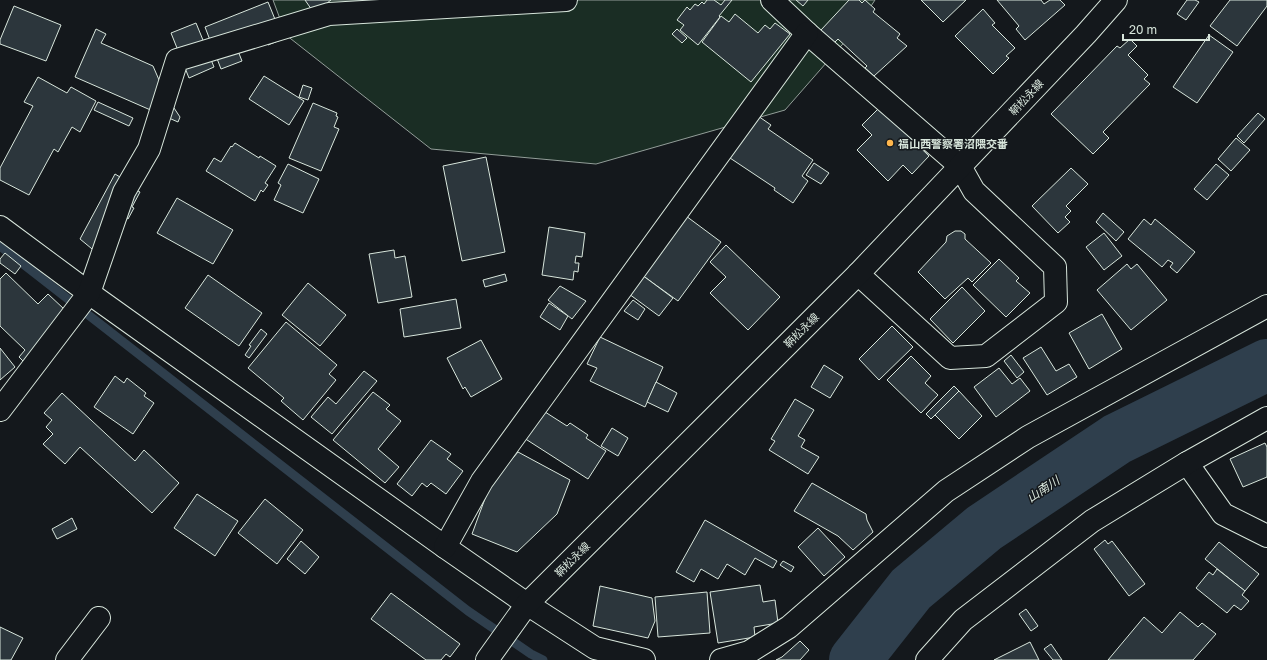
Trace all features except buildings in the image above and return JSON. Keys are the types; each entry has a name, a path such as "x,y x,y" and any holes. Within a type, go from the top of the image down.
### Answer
{"street":[{"path":"0,410 82,302 124,192 149,149 177,60 329,14 566,0"},
{"path":"772,0 807,33 960,166 974,191 1055,268 1056,302 986,356 950,358 858,274"},
{"name":"鞆松永線","path":"489,657 522,610 858,274 1086,34 1116,0"},
{"path":"445,547 482,481 807,33"},
{"path":"0,227 82,302 445,547 522,610 595,648 644,660"},
{"path":"721,660 749,652 790,627 946,491 1028,437 1267,306"},
{"path":"927,660 963,620 1092,521 1187,463 1267,418"},
{"path":"1187,463 1223,514 1267,536"},
{"path":"67,660 99,618"}],"green space":[{"path":"273,0 875,0 855,30 785,110 596,164 431,149 286,35"}],"waterway":[{"path":"0,246 468,611 531,654 543,660"},
{"name":"山南川","path":"855,660 911,589 984,528 1117,439 1267,365"}],"place":[{"name":"福山西警察署沼隈交番","path":"890,143"}]}
